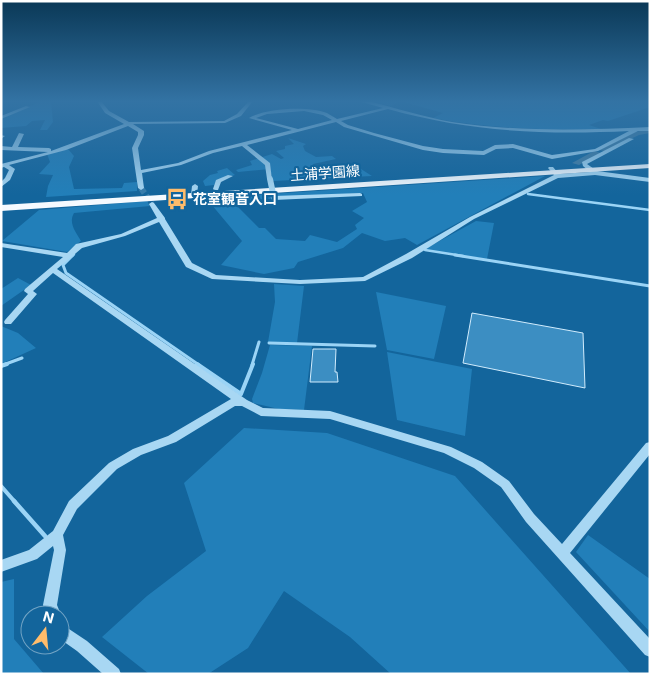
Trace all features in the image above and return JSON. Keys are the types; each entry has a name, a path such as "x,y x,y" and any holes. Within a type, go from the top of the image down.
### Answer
{"main road":[{"name":"土浦学園線","path":"590,170 650,161"},
{"name":"土浦学園線","path":"194,190 650,166"},
{"name":"土浦学園線","path":"2,207 194,190 554,172"}],"street":[{"path":"4,166 59,150 105,132"},
{"path":"141,132 135,148 141,188"},
{"path":"139,172 179,164 212,152 287,132"},
{"path":"368,132 443,151 484,153 496,147 513,146 552,156 596,150 631,132"},
{"path":"650,133 642,133 584,163 590,170 650,180"},
{"path":"11,149 21,134"},
{"path":"244,145 268,164 274,198 360,195"},
{"path":"3,151 11,149 59,150"},
{"path":"596,150 604,153"},
{"path":"1,185 8,179 12,169 4,166"},
{"path":"152,204 189,266 215,277 300,282 365,279 409,256 554,172"},
{"path":"216,189 218,181 230,176"},
{"path":"8,322 33,294 28,290 54,270 78,246 123,235 162,218"},
{"path":"1,245 67,255"},
{"path":"54,270 244,403 261,412 330,415 447,450 478,465 505,484 530,518 650,650"},
{"path":"1,566 33,555 57,535 73,505 113,466 136,452 172,438 234,402 244,403"},
{"path":"563,553 650,446"},
{"path":"50,605 60,550 57,535"},
{"path":"70,637 114,674"}],"shaded area":[{"path":"288,138 306,144 303,146 305,151 316,157 332,156 336,159 313,164 314,172 352,170 349,166 353,164 372,176 273,181 270,169 238,172 236,170 252,165 250,161 272,154 281,159 284,158 276,151 294,144"},
{"path":"68,149 74,156 69,167 74,189 122,188 124,183 137,182 137,191 46,197 53,175 39,174 50,162 47,154"},
{"path":"227,168 235,175 217,180 214,185 205,186 203,181 210,175"},
{"path":"545,176 417,245 405,238 385,241 362,233 343,248 298,262 294,268 264,274 221,265 242,241 206,198","holes":["363,193 367,202 352,211 364,218 355,225 357,229 337,242 310,235 305,241 276,239 265,228 259,228 232,201"]},
{"path":"147,201 150,206 74,213 72,224 81,241 67,252 2,241 39,210"},
{"path":"476,221 494,223 487,259 423,250"},
{"path":"18,278 31,285 1,306 1,289"},
{"path":"274,284 304,286 297,343 268,342 275,302"},
{"path":"376,292 446,306 434,359 387,350"},
{"path":"1,326 18,333 36,348 1,364"},
{"path":"270,345 312,346 304,410 279,409 253,403 252,399"},
{"path":"387,352 472,369 465,436 397,420"},
{"path":"244,428 327,433 455,476 631,674 391,674 350,637 284,591 248,648 208,674 149,674 102,637 147,596 206,551 184,483"},
{"path":"588,535 650,579 650,632 576,552"},
{"path":"14,579 14,639 20,646 20,655 28,655 44,674 1,674 1,582"}],"building":[{"path":"472,313 583,333 585,388 463,363"},
{"path":"313,349 336,349 335,372 337,372 338,382 310,382"}],"waterway":[{"path":"603,150 640,132"},
{"path":"576,163 597,153"},
{"path":"528,194 650,210"},
{"path":"425,250 463,256"},
{"path":"74,254 63,265 66,273 199,365"},
{"path":"455,255 650,286"},
{"path":"252,365 259,342"},
{"path":"269,343 375,346"},
{"path":"3,365 22,358"},
{"path":"1,366 7,364"},
{"path":"197,364 241,394 253,364"},
{"path":"1,486 15,502"},
{"path":"14,501 45,536"}],"tunnel":[{"path":"141,188 152,204"}],"place":[{"name":"花室観音入口","path":"177,199"}]}
